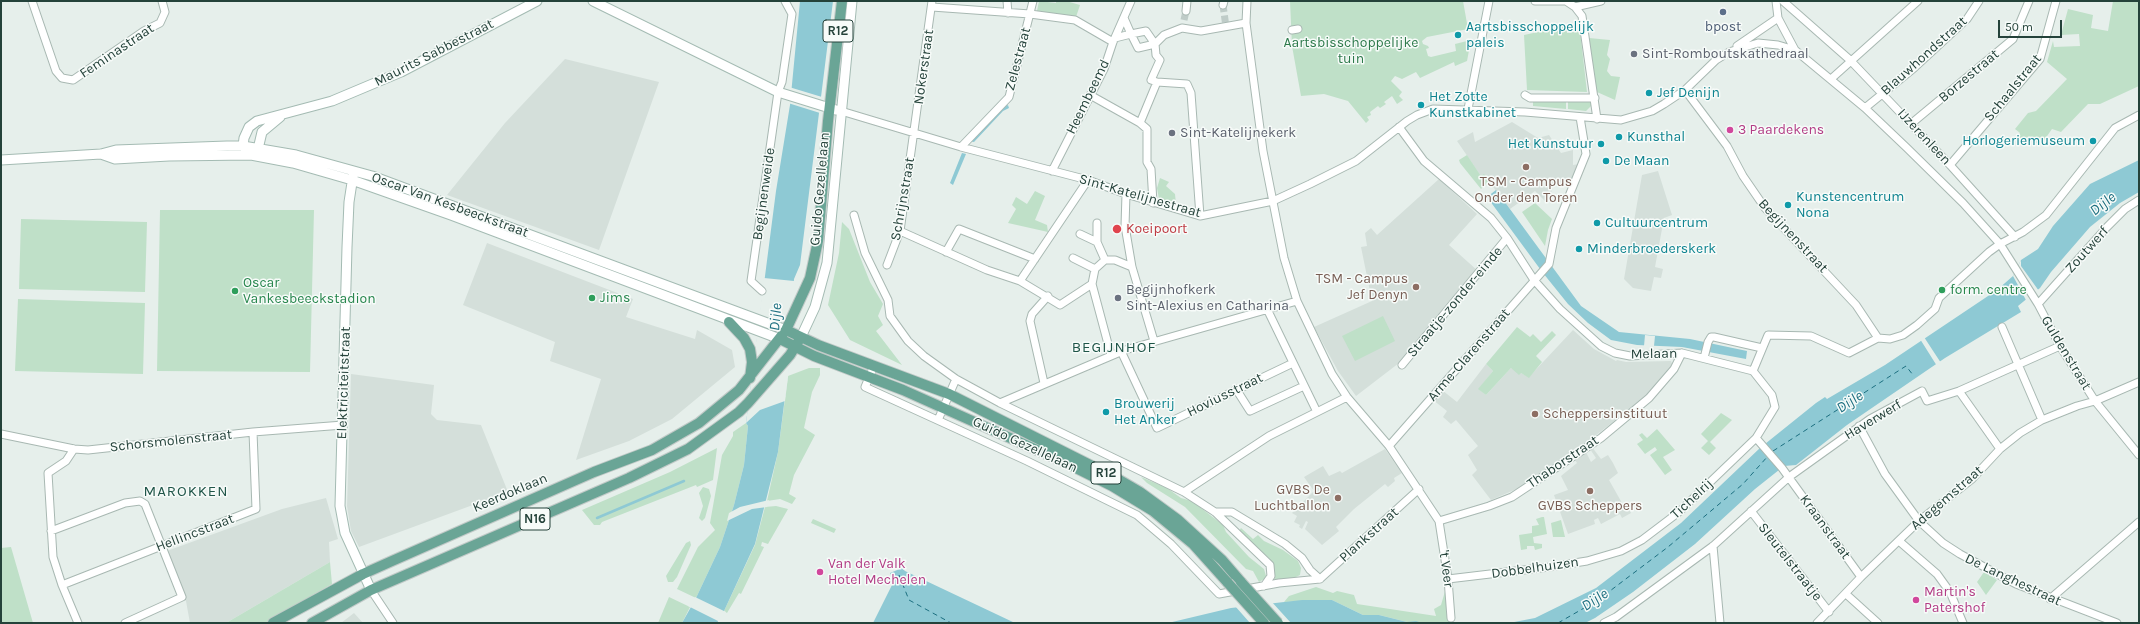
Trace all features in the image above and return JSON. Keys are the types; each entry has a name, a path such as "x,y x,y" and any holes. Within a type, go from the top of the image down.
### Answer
{"main road":[{"name":"Maurits Sabbestraat","path":"244,146 244,138 248,127 257,121 332,101 401,72 538,1"},
{"path":"592,1 782,94 841,111"},
{"name":"R12","path":"825,107 842,1"},
{"name":"R12","path":"841,111 852,1"},
{"name":"Guido Gezellelaan","path":"792,350 796,312 810,278 818,241 825,107"},
{"name":"Guido Gezellelaan","path":"841,111 827,263 815,307 793,333 780,340 792,350 870,376 940,414 1066,463 1112,486 1153,511 1193,544 1264,623"},
{"name":"Maurits Sabbestraat","path":"258,149 262,132 282,114"},
{"path":"244,146 251,155 258,149"},
{"name":"Oscar Van Kesbeeckstraat","path":"1,160 101,154 116,150 244,146 296,155 355,170 793,333"},
{"name":"Oscar Van Kesbeeckstraat","path":"101,154 115,159 169,156 251,155 293,163 352,180 589,266 729,322 780,340"},
{"name":"Elektriciteitstraat","path":"355,170 352,180 347,247 340,506 345,533 362,574 371,590"},
{"path":"729,322 744,338 750,349 752,362 751,377"},
{"name":"Guido Gezellelaan","path":"793,333 874,366 949,394 1093,466 1140,492 1194,533 1222,560 1278,623"},
{"name":"N16","path":"751,377 780,340"},
{"name":"N16","path":"312,623 371,590 629,478 688,449 739,412 792,350"},
{"name":"Keerdoklaan","path":"273,623 362,574 504,511 652,450 699,423 739,390 751,377"}],"street":[{"name":"Feminastraat","path":"32,1 56,71 62,78 74,80 160,22 165,12 162,1"},
{"path":"782,94 782,82 792,14 785,1"},
{"path":"1007,1 1008,13"},
{"name":"Zelestraat","path":"961,147 1009,97 1033,1"},
{"name":"Heembeemd","path":"1052,170 1090,95 1094,92 1114,40 1132,1"},
{"path":"1186,11 1187,1"},
{"path":"1247,1 1246,24 1255,99 1272,201 1284,258 1297,301 1332,374 1347,396 1389,446 1439,521"},
{"path":"1468,109 1482,44 1483,26 1488,1"},
{"path":"1535,1 1566,1 1575,7 1582,16 1597,119"},
{"path":"1575,7 1601,1"},
{"path":"1776,1 1778,18 1795,50"},
{"name":"IJzerenleen","path":"1784,1 1850,60 1912,123 2016,235"},
{"path":"1829,78 1918,1"},
{"name":"Blauwhondstraat","path":"1865,108 1967,19 1979,1"},
{"name":"Borzestraat","path":"1912,123 2013,39 2022,23 2029,1"},
{"name":"Schaalstraat","path":"1950,164 2040,59 2056,1"},
{"path":"932,4 1076,20 1114,40 1146,31 1155,44 1156,56 1160,60 1140,123"},
{"name":"Nokerstraat","path":"915,132 932,4"},
{"path":"1124,18 1138,48 1155,44 1164,35 1183,24 1201,31 1246,24"},
{"name":"Sint-Katelijnestraat","path":"841,111 961,147 1088,180 1126,194 1200,216 1240,210 1272,201 1356,160 1417,115 1433,109 1468,109 1617,120 1630,118 1652,110 1685,90 1716,60 1778,18"},
{"path":"1729,52 1758,43 1795,50"},
{"name":"IJzerenleen","path":"1795,50 1865,108 1963,203 2000,244 2016,270"},
{"path":"1154,81 1187,84 1191,93 1200,216"},
{"name":"Begijnenstraat","path":"1685,90 1727,146 1743,176 1765,208 1856,305 1878,338"},
{"name":"Begijnenweide","path":"762,291 751,281 782,94"},
{"path":"1090,95 1140,123 1147,129 1147,162 1151,169 1154,203"},
{"path":"1524,95 1530,98 1595,98"},
{"path":"1753,371 1768,335 1811,336 1849,353 1878,338 1890,339 1917,326 1935,309 1939,298 2000,244 2046,215 2114,128 2131,117 2139,115"},
{"name":"Arme-Clarenstraat","path":"1389,446 1549,264 1556,228 1586,154 1580,117"},
{"name":"Melaan","path":"1399,127 1424,161 1491,218 1507,238 1534,280 1560,309 1601,346 1615,353 1630,356 1682,353 1705,355 1753,371"},
{"name":"Schrijnstraat","path":"887,265 900,232 902,207 915,132"},
{"path":"1020,281 1088,180"},
{"path":"1126,194 1125,226 1132,267 1154,341"},
{"name":"Zoutwerf","path":"2038,304 2107,227 2125,209 2139,200"},
{"name":"Guido Gezellelaan","path":"854,215 865,253 888,300 890,316 908,341 924,356 956,379 1000,403 1184,492 1215,512 1270,565 1271,576 1264,586"},
{"path":"1097,223 1097,242 1105,260"},
{"path":"946,252 959,229 1035,259"},
{"path":"900,232 987,270 1020,281 1048,296 1060,305 1092,284"},
{"path":"1080,234 1097,242"},
{"name":"Straatje-zonder-einde","path":"1402,365 1507,238"},
{"path":"1073,258 1095,269"},
{"path":"1111,355 1092,284 1095,269 1105,260 1115,260 1132,267"},
{"name":"Guldenstraat","path":"2016,270 2038,304 2060,346 2095,401 2138,453"},
{"path":"1044,383 1030,321 1032,314 1048,296"},
{"path":"1000,403 1121,351 1268,311 1297,301"},
{"path":"1268,311 1317,412"},
{"path":"2002,327 2019,363 2042,420"},
{"path":"1705,355 1708,342 1711,337 1762,348"},
{"path":"2000,449 1959,391 2060,346"},
{"name":"Hoviusstraat","path":"1121,351 1158,428 1236,389 1293,363"},
{"name":"Thaborstraat","path":"1439,521 1489,506 1512,497 1601,438 1649,398 1674,369 1682,353"},
{"path":"870,376 874,366"},
{"name":"Tichelrij","path":"1621,551 1642,540 1679,512 1756,438 1775,407 1772,395 1753,371"},
{"name":"Guido Gezellelaan","path":"870,376 865,387 940,414 1137,515 1171,544 1219,594 1264,586 1320,580"},
{"path":"940,414 956,379"},
{"name":"Adegemstraat","path":"1817,623 1861,577 1899,542 1919,521 1972,479 2000,449 2020,433 2042,420 2138,385"},
{"path":"1236,389 1250,411 1304,386"},
{"name":"Haverwerf","path":"1789,477 1859,426 1922,391 1927,401 1959,391"},
{"path":"1184,492 1269,436 1347,396"},
{"name":"Schorsmolenstraat","path":"1,434 74,450 253,432 343,425"},
{"name":"De Langhestraat","path":"1859,426 1885,474 1919,521 1960,554 2016,584 2050,599 2117,623"},
{"name":"Hellincstraat","path":"62,585 256,509 253,432"},
{"name":"Kraanstraat","path":"1756,438 1789,477 1861,577"},
{"path":"74,450 66,461 48,473 53,557 62,585 78,623"},
{"path":"1604,623 1618,620 1713,546 1789,477"},
{"name":"Plankstraat","path":"1320,580 1419,489"},
{"path":"51,531 125,503 140,501 146,504 182,598 125,623"},
{"name":"Sleutelstraatje","path":"1750,511 1829,612"},
{"name":"Guido Gezellelaan","path":"1215,512 1232,512 1284,544 1302,558 1310,570 1320,580"},
{"name":"'t Veer","path":"1439,521 1448,579 1451,618"},
{"path":"2050,599 2139,522"},
{"path":"1899,542 1937,574 1950,592 1963,623"},
{"path":"1713,546 1720,623"},
{"name":"Dobbelhuizen","path":"1448,579 1549,567 1587,560 1621,551"},
{"path":"371,590 393,623"},
{"path":"1846,594 1878,623"}],"shaded area":[{"path":"565,59 659,82 599,250 447,195 505,123"},
{"name":"TSM - Campus Onder den Toren","path":"1512,122 1538,138 1549,135 1561,153 1573,150 1573,165 1579,164 1570,186 1553,180 1551,196 1545,201 1535,191 1510,209 1484,175 1481,176 1457,141 1473,132 1475,142"},
{"path":"1658,171 1672,215 1664,218 1655,267 1663,269 1661,278 1654,277 1651,291 1633,288 1624,279 1642,175"},
{"name":"TSM - Campus Jef Denyn","path":"1439,179 1477,214 1449,245 1478,271 1399,363 1356,396 1338,371 1314,327 1372,301 1361,247 1367,246 1365,233 1371,228 1377,235"},
{"path":"487,243 633,299 626,317 695,339 697,330 732,350 735,367 672,419 629,441 576,460 601,379 550,361 555,342 463,305"},
{"name":"Scheppersinstituut","path":"1573,330 1594,349 1616,361 1671,361 1673,366 1653,391 1569,456 1519,488 1491,500 1472,475 1477,470 1468,455 1478,446 1456,420 1451,424 1443,417 1447,411 1433,400 1442,390 1457,402 1486,364 1493,371 1479,389 1486,395 1511,368 1529,377"},
{"path":"351,374 434,385 431,414 437,420 481,425 508,492 359,547 351,531 347,506"},
{"name":"GVBS Scheppers","path":"1592,447 1601,459 1608,455 1613,463 1618,473 1609,480 1626,510 1629,509 1631,513 1622,518 1620,514 1601,524 1598,518 1594,520 1595,524 1568,534 1554,495 1568,490 1561,476 1577,463 1575,460 1586,452 1591,462 1596,458 1590,449"},
{"name":"GVBS De Luchtballon","path":"1385,449 1402,473 1394,478 1395,481 1388,487 1385,484 1354,509 1336,527 1339,531 1322,545 1305,529 1308,522 1306,521 1302,529 1299,527 1300,525 1294,522 1297,516 1292,513 1314,491 1304,477 1323,466 1329,476 1340,471 1342,473"},
{"path":"326,498 338,539 329,542 330,562 226,623 190,623 186,601 167,551 282,509"},
{"path":"354,613 363,623 341,623"}],"green space":[{"path":"1039,1 1056,3 1056,1 1066,1 1080,5 1076,17 1037,11"},
{"name":"Aartsbisschoppelijke tuin","path":"1290,1 1463,1 1468,29 1427,37 1422,41 1423,44 1428,46 1429,48 1426,49 1428,56 1431,57 1456,51 1455,44 1471,40 1467,61 1455,66 1454,62 1420,78 1416,72 1402,79 1395,76 1391,81 1402,92 1399,96 1403,100 1397,104 1392,96 1384,102 1386,104 1380,108 1378,106 1370,112 1371,115 1367,117 1369,120 1366,123 1348,101 1324,94 1301,96 1292,46"},
{"path":"2113,1 2139,1 2139,86 2100,104 2088,104 2061,132 2052,129 2040,146 2030,138 2026,143 2018,136 2020,133 2015,129 2028,113 2036,111 2067,79 2047,62 2053,41 2054,47 2080,46 2079,34 2061,35 2068,9 2093,15 2091,28 2108,31"},
{"path":"1566,26 1567,33 1580,31 1587,92 1527,90 1524,35"},
{"path":"1589,38 1610,40 1607,55 1610,59 1607,71 1611,76 1620,77 1615,100 1597,92"},
{"path":"1533,101 1566,101 1566,109 1533,106"},
{"path":"1568,102 1591,102 1591,106 1586,111 1568,109"},
{"path":"1467,155 1481,176 1484,174 1489,181 1481,189 1460,163 1459,160"},
{"path":"1160,178 1169,182 1166,186 1175,194 1176,204 1159,199 1157,188"},
{"path":"1035,191 1045,196 1035,220 1047,225 1048,232 1008,223 1016,209 1012,205 1016,197 1027,204"},
{"path":"1535,203 1552,219 1545,246 1522,212"},
{"name":"Oscar Vankesbeeckstadion","path":"160,210 314,210 310,372 157,371"},
{"path":"21,219 147,222 145,292 19,289"},
{"path":"842,222 849,229 870,282 883,304 878,316 883,325 876,331 902,365 850,340 828,305 839,253"},
{"path":"18,299 145,303 143,374 15,371"},
{"path":"1383,316 1395,341 1355,361 1342,336"},
{"path":"1517,327 1530,337 1533,334 1541,342 1552,331 1556,335 1536,356 1542,362 1529,378 1521,373 1519,375 1511,368 1486,395 1478,389 1493,371 1486,364"},
{"path":"809,368 820,368 820,375 812,392 804,428 815,435 794,475 789,494 796,498 792,504 780,499 767,501 778,452 788,376"},
{"path":"1721,413 1732,420 1710,442 1716,448 1709,455 1701,448 1708,441 1701,434"},
{"path":"746,423 748,426 744,465 734,505 720,547 696,598 677,589 698,547 715,530 710,523 722,455 733,436 733,432"},
{"path":"1657,429 1675,450 1663,457 1672,470 1665,475 1650,455 1657,450 1655,447 1645,454 1637,444 1643,440 1639,435 1642,433 1647,438"},
{"path":"717,448 713,480 697,487 696,485 602,522 600,525 594,525 582,510 670,472"},
{"path":"1141,477 1167,488 1181,498 1192,501 1223,525 1226,532 1249,557 1264,569 1266,576 1264,579 1259,582 1253,571 1246,569 1185,507 1147,483"},
{"path":"703,487 709,489 711,496 705,518 702,521 699,518 703,506 699,493"},
{"path":"776,506 788,509 768,544 762,542 761,546 764,547 741,594 739,593 727,613 724,611 755,545 765,507"},
{"path":"1544,517 1547,534 1533,537 1534,543 1542,544 1542,548 1535,550 1534,546 1527,546 1527,549 1521,550 1519,535 1532,533 1532,526 1539,525 1536,519"},
{"path":"813,519 836,529 834,533 811,523"},
{"path":"1561,520 1565,537 1553,537 1551,523"},
{"path":"1241,528 1253,539 1258,535 1264,541 1283,550 1298,561 1301,568 1300,575 1292,579 1275,581 1273,565 1269,558 1239,531"},
{"path":"690,541 691,545 677,577 673,582 668,582 666,576 686,543"},
{"path":"11,547 33,623 1,623 1,548"},
{"path":"330,562 332,584 265,623 226,623"},
{"path":"1984,572 1997,580 1986,595 1977,582"},
{"path":"1316,587 1333,593 1337,591 1354,595 1357,604 1436,616 1434,609 1441,605 1446,588 1451,623 1407,622 1379,615 1363,615 1332,600 1284,602 1289,596"},
{"path":"669,597 690,607 682,623 658,623"}],"water":[{"name":"Dijle","path":"800,1 833,1 800,265 794,279 788,373 778,452 755,544 724,611 717,623 682,623 696,598 720,547 734,505 744,465 748,426 746,423 776,191 790,105"},
{"path":"1008,105 1009,108 1003,111 974,142 969,141 1002,107"},
{"path":"962,153 966,154 953,185 950,183"},
{"name":"Dijle","path":"2139,160 2139,192 2120,203 2090,227 2051,272 2040,288 2018,306 2021,312 1945,358 1847,425 1796,465 1784,466 1755,489 1695,544 1633,592 1595,618 1585,623 1509,623 1535,618 1596,588 1681,523 1760,448 1816,403 1825,397 1827,399 1885,365 1997,290 2013,276 2021,260 2038,249 2053,226 2090,184"},
{"path":"1496,190 1581,306 1619,332 1690,339 1747,351 1746,359 1682,347 1637,345 1611,340 1588,323 1568,304 1543,273 1487,197"},
{"path":"902,568 905,571 1015,623 873,623 894,581 890,573"},
{"path":"1302,600 1332,600 1363,615 1379,615 1407,622 1416,621 1422,623 1168,623 1231,608"}],"pier":[{"path":"789,87 822,97 820,113 788,103"},
{"path":"2021,260 2021,266 2039,291 2027,302 2013,276"},
{"path":"801,265 796,280 793,337 785,401 760,410 746,423 764,278 794,281"},
{"path":"1645,335 1655,336 1654,346 1644,346"},
{"path":"1924,337 1941,363 1937,366 1920,339"},
{"path":"769,500 767,507 752,509 727,521 729,513 740,507"},
{"path":"695,597 726,612 720,622 688,606"},
{"path":"1271,601 1291,623 1250,623 1235,606"}],"waterway":[{"path":"597,518 684,481"}],"ferry route":[{"path":"1773,451 1906,366 1913,375"},
{"path":"1558,623 1598,600 1668,547 1743,484 1768,456"},
{"path":"899,575 909,600 951,623"}],"tunnel":[{"path":"1223,5 1226,27"},
{"path":"1184,20 1186,11"}],"place":[{"name":"bpost","path":"1723,12"},
{"name":"Aartsbisschoppelijk paleis","path":"1458,35"},
{"name":"Sint-Romboutskathedraal","path":"1634,54"},
{"name":"Jef Denijn","path":"1649,93"},
{"name":"Het Zotte Kunstkabinet","path":"1421,105"},
{"name":"3 Paardekens","path":"1730,130"},
{"name":"Sint-Katelijnekerk","path":"1172,133"},
{"name":"Kunsthal","path":"1619,137"},
{"name":"Horlogeriemuseum","path":"2093,141"},
{"name":"Het Kunstuur","path":"1601,144"},
{"name":"De Maan","path":"1606,161"},
{"name":"TSM - Campus Onder den Toren","path":"1526,167"},
{"name":"Kunstencentrum Nona","path":"1788,205"},
{"name":"Cultuurcentrum","path":"1597,223"},
{"name":"Koeipoort","path":"1117,229"},
{"name":"Minderbroederskerk","path":"1579,249"},
{"name":"TSM - Campus Jef Denyn","path":"1416,287"},
{"name":"form. centre","path":"1942,290"},
{"name":"Oscar Vankesbeeckstadion","path":"235,291"},
{"name":"Jims","path":"592,298"},
{"name":"Begijnhofkerk Sint-Alexius en Catharina","path":"1118,298"},
{"name":"Brouwerij Het Anker","path":"1106,412"},
{"name":"Scheppersinstituut","path":"1535,414"},
{"name":"GVBS Scheppers","path":"1590,491"},
{"name":"GVBS De Luchtballon","path":"1338,498"},
{"name":"Van der Valk Hotel Mechelen","path":"820,572"},
{"name":"Martin's Patershof","path":"1916,600"}],"district":[{"name":"BEGIJNHOF","path":"1114,348"},
{"name":"MAROKKEN","path":"186,492"}]}
